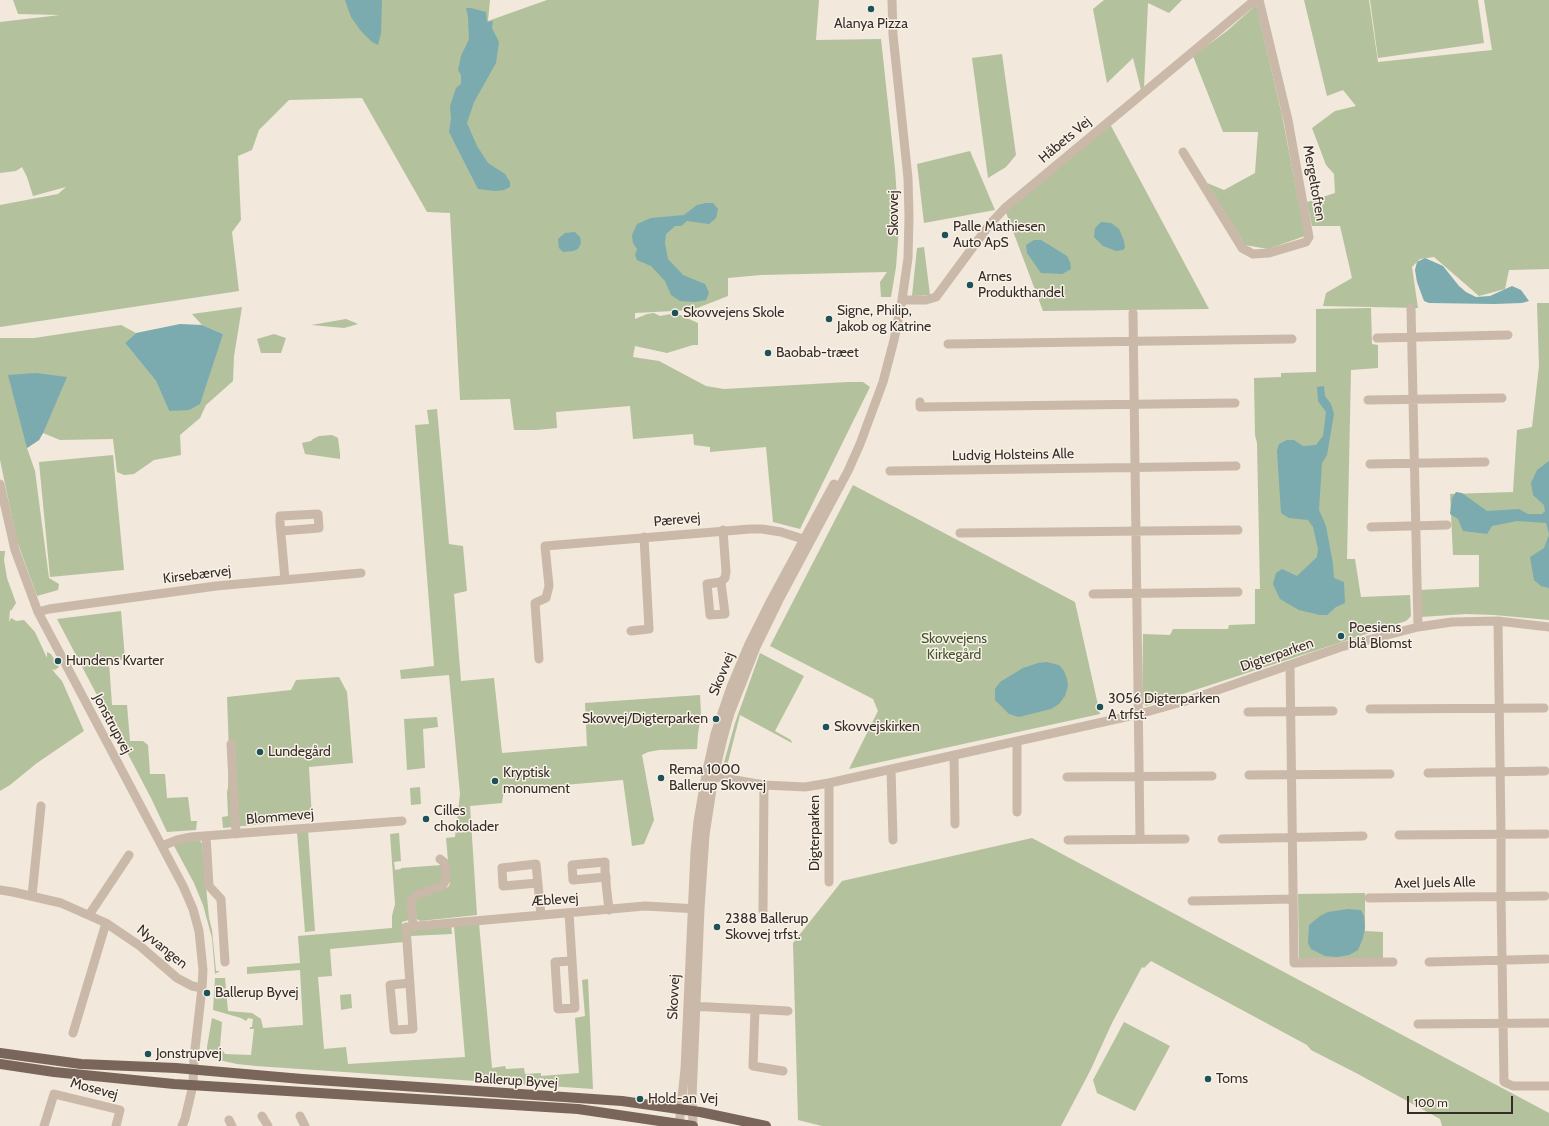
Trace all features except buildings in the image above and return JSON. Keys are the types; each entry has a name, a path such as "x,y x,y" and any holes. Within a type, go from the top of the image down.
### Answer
{"main road":[{"name":"Ballerup Byvej","path":"0,1053 81,1064 194,1070 310,1080 622,1101 681,1109 766,1126"},
{"name":"Ballerup Byvej","path":"0,1064 54,1072 193,1085 578,1109 684,1125"},
{"path":"681,1109 683,1111 684,1125"}],"street":[{"name":"Skovvej","path":"692,1111 692,1006 696,909 697,829 710,775 715,734 734,680 749,644 769,604 806,541 869,422 883,382 894,340 902,300 908,258 910,217 908,178 892,33 892,0"},
{"name":"Håbets Vej","path":"902,300 926,300 936,297 990,224 1004,208 1255,0"},
{"name":"Mergeltoften","path":"1182,152 1242,248 1253,254 1269,253 1306,242 1309,237 1288,120 1259,0"},
{"path":"1411,308 1418,627"},
{"path":"1133,313 1140,839"},
{"path":"1377,338 1508,336"},
{"path":"948,344 1292,339"},
{"path":"1368,400 1502,398"},
{"path":"920,402 920,407 1235,403"},
{"path":"1370,464 1486,462"},
{"name":"Ludvig Holsteins Alle","path":"890,471 1236,466"},
{"name":"Jonstrupvej","path":"0,484 15,550 38,612 162,846 193,909 200,931 203,970 202,988 193,1085 182,1126"},
{"path":"1371,527 1447,526"},
{"name":"Pærevej","path":"540,659 535,603 546,598 549,586 545,546 723,530 762,529 781,532 806,541"},
{"path":"281,530 285,580"},
{"path":"721,582 725,578 726,572 723,530"},
{"path":"960,533 1238,530"},
{"path":"631,630 649,629 644,538"},
{"name":"Kirsebærvej","path":"38,612 49,609 216,586 361,573"},
{"path":"1093,594 1238,592"},
{"path":"1498,621 1502,1023 1504,1082 1513,1086 1549,1086"},
{"name":"Digterparken","path":"710,775 764,785 805,787 829,783 1139,714 1189,700 1342,647 1418,627 1452,622 1498,621 1549,627"},
{"path":"1290,665 1294,963 1394,962"},
{"path":"1370,709 1544,708"},
{"path":"1248,712 1333,711"},
{"path":"1017,741 1017,812"},
{"path":"231,744 236,834"},
{"path":"954,755 955,824"},
{"path":"891,769 892,840"},
{"path":"1428,773 1545,770"},
{"path":"1249,775 1390,774"},
{"path":"1067,777 1212,776"},
{"name":"Digterparken","path":"829,783 829,882"},
{"path":"763,911 764,785"},
{"path":"32,896 41,806"},
{"name":"Blommevej","path":"162,846 177,840 206,836 402,821"},
{"path":"1399,835 1546,834"},
{"path":"206,836 210,886 221,899 225,962"},
{"path":"1222,838 1363,836"},
{"path":"1068,840 1185,838"},
{"path":"89,915 129,855"},
{"path":"410,983 390,985 394,1030 413,1029 410,983 406,927 413,925 411,902 416,895 442,886 446,880 444,863 440,859"},
{"path":"606,876 609,910"},
{"path":"538,883 541,914"},
{"name":"Nyvangen","path":"0,890 61,903 106,923 140,946 177,978 192,986 202,988"},
{"name":"Axel Juels Alle","path":"1369,898 1544,896"},
{"path":"1192,901 1293,899"},
{"name":"Æblevej","path":"413,925 645,906 696,909"},
{"path":"569,913 575,1008 558,1009 555,962 571,961"},
{"path":"72,1033 106,923"},
{"path":"1429,962 1547,960"},
{"name":"Skovvej","path":"681,1109 692,1006"},
{"path":"692,1006 788,1011"},
{"path":"755,1009 753,1066 783,1071"},
{"path":"1418,1024 1549,1023"},
{"name":"Mosevej","path":"44,1126 54,1094 120,1110 116,1126"},
{"path":"684,1125 692,1111"},
{"path":"262,1116 268,1126"},
{"path":"300,1116 305,1126"}],"green space":[{"path":"13,0 490,0 488,21 547,0 819,0 816,40 881,39 895,169 899,228 896,267 891,297 881,297 880,282 887,272 761,275 728,278 728,296 692,310 635,313 635,319 654,313 660,316 678,314 698,323 698,345 693,345 667,353 635,346 633,357 659,361 706,386 724,389 863,382 870,387 800,529 773,522 766,447 710,452 710,447 694,445 693,434 633,439 630,406 556,412 557,428 514,430 510,399 460,400 450,213 427,212 362,98 289,100 259,130 252,150 238,156 241,220 232,232 239,291 0,327 0,205 58,194 66,187 33,196 22,167 16,171 0,173 0,22 60,15 18,14"},
{"path":"1104,0 1182,0 1169,13 1148,3 1144,87 1141,90 1133,58 1107,83 1093,9"},
{"path":"1304,0 1369,0 1378,62 1492,50 1484,0 1549,0 1549,269 1509,270 1505,289 1479,296 1434,257 1420,259 1412,267 1418,308 1323,306 1326,293 1352,278 1340,226 1312,226 1307,202 1335,193 1334,174 1326,165 1312,128 1335,111 1356,106 1343,90 1327,96"},
{"path":"1370,0 1478,0 1484,43 1378,58"},
{"path":"1256,5 1282,115 1305,236 1268,249 1245,245 1207,183 1224,190 1255,173 1258,132 1223,132 1193,56 1227,31"},
{"path":"1002,54 1016,155 1006,167 988,178 972,58"},
{"path":"1110,124 1209,309 1043,311 1005,210"},
{"path":"970,151 995,210 924,223 917,164"},
{"path":"924,247 930,295 912,296 917,248"},
{"path":"1537,303 1549,303 1549,620 1466,614 1421,617 1419,590 1479,587 1479,555 1453,555 1450,494 1513,492 1517,430 1532,427 1539,366"},
{"path":"242,307 234,356 233,381 206,405 200,418 180,435 181,455 154,460 134,474 124,475 117,472 113,439 60,440 43,433 39,440 27,448 35,471 49,578 59,584 58,590 37,596 17,541 0,460 0,338 34,338 121,325 136,333 125,343 156,381 169,411 223,334 202,325 192,314"},
{"path":"1371,308 1372,344 1378,345 1378,368 1351,370 1347,559 1355,559 1361,597 1410,595 1411,616 1406,621 1146,706 1142,703 1143,634 1170,635 1173,629 1228,629 1229,625 1255,624 1255,589 1260,589 1254,378 1281,377 1281,373 1316,372 1316,309"},
{"path":"346,319 358,324 344,328 311,325"},
{"path":"274,334 286,338 281,353 261,353 257,339"},
{"path":"437,409 449,544 463,546 467,591 454,594 461,681 494,678 502,753 587,747 585,703 700,695 701,714 697,749 659,750 642,755 654,820 644,844 632,846 623,780 504,790 502,803 470,806 477,915 420,921 417,919 414,902 417,898 448,887 450,884 446,838 455,837 460,794 449,675 401,679 400,670 434,666 415,425 429,424 427,410"},
{"path":"332,435 338,438 340,459 305,454 302,443 311,441 319,436"},
{"path":"113,455 124,570 50,577 39,462"},
{"name":"Skovvejens Kirkegård","path":"853,485 1075,602 1100,714 849,769 878,711 873,699 770,646"},
{"path":"0,551 5,551 4,560 7,578 16,603 11,611 10,609 9,622 11,618 16,621 24,620 35,632 47,658 47,652 51,654 59,667 55,670 52,669 62,681 84,731 37,763 10,785 0,791"},
{"path":"121,611 125,659 109,662 112,705 127,705 130,741 143,741 148,745 150,774 165,774 167,798 188,797 191,821 197,821 196,830 167,832 151,798 57,619"},
{"path":"760,653 804,676 775,731 791,740 792,743 740,715 727,766 723,766 735,723"},
{"path":"339,677 347,692 353,763 309,767 312,819 223,828 222,817 228,816 227,792 229,752 227,697 291,690 296,680"},
{"path":"437,717 438,727 423,729 425,768 407,770 404,719"},
{"path":"420,787 421,804 411,805 410,788"},
{"path":"308,831 315,931 305,932 297,832"},
{"path":"399,833 401,861 394,862 395,870 401,868 442,865 443,882 415,892 409,920 402,922 404,942 330,949 332,976 318,977 324,1049 346,1047 348,1064 465,1057 454,926 479,923 492,1068 505,1066 506,1069 524,1068 525,1074 541,1073 541,1076 579,1073 575,1018 585,1016 582,980 588,979 593,1089 256,1066 214,1059 210,1056 207,1052 207,1047 212,1018 222,1022 220,1047 225,1054 251,1055 254,1029 250,1029 250,1027 252,1027 253,1019 248,1018 246,1021 241,1018 213,1010 215,978 225,978 228,1011 252,1013 261,1019 263,1028 303,1025 300,970 247,974 247,967 300,963 298,936 392,928 392,916 395,904 390,834"},
{"path":"1032,838 1549,1113 1549,1126 1442,1126 1440,1119 1311,1050 1307,1045 1151,961 1144,968 1142,967 1112,1023 1090,1071 1061,1126 822,1126 798,1120 793,943 842,881"},
{"path":"199,839 202,844 216,971 220,971 215,974 212,938 203,905 194,883 173,844"},
{"path":"1365,893 1365,931 1383,932 1383,958 1299,959 1298,894"},
{"path":"451,925 452,934 410,936 410,931"},
{"path":"351,994 352,1008 341,1010 340,995"},
{"path":"1124,1022 1170,1046 1135,1111 1097,1093 1093,1080"}],"water":[{"path":"345,0 382,0 381,33 378,45 372,42 361,31 351,17"},
{"path":"466,8 486,12 487,22 493,21 492,28 499,42 496,63 474,102 467,123 477,146 488,163 505,174 510,182 510,187 504,190 495,191 478,189 449,132 451,118 450,106 456,88 461,84 461,75 458,70 461,56 469,39"},
{"path":"713,203 718,209 716,218 709,224 687,221 681,226 675,226 666,234 665,243 668,259 683,275 705,284 709,293 706,300 695,302 680,301 671,295 665,281 651,266 637,260 635,255 637,249 633,243 632,235 637,224 651,218 684,215 697,205"},
{"path":"1101,222 1111,223 1119,229 1124,241 1125,248 1123,250 1116,251 1103,246 1094,237 1095,228"},
{"path":"575,232 580,237 581,243 578,249 563,252 559,248 558,239 565,233"},
{"path":"1034,240 1041,240 1067,256 1071,269 1062,274 1041,273 1027,253 1026,245"},
{"path":"1425,258 1443,266 1459,286 1466,292 1476,297 1490,296 1512,286 1521,290 1529,301 1522,303 1494,304 1429,303 1424,301 1417,282 1415,270 1417,262"},
{"path":"180,324 202,325 223,334 200,404 189,410 169,411 156,381 125,343 136,333"},
{"path":"36,373 67,377 43,433 39,440 27,448 8,375"},
{"path":"1324,386 1325,396 1331,404 1334,414 1327,455 1322,463 1319,510 1326,526 1334,578 1344,582 1345,603 1336,607 1327,615 1320,615 1299,610 1280,599 1273,584 1276,573 1282,569 1297,576 1317,557 1318,549 1313,527 1308,520 1289,518 1281,513 1277,451 1279,444 1287,440 1294,440 1303,446 1316,445 1323,436 1326,412 1318,401 1317,387"},
{"path":"1549,461 1549,534 1546,523 1517,521 1492,526 1487,534 1463,531 1458,519 1450,514 1452,498 1456,492 1462,493 1487,511 1519,509 1528,514 1542,514 1545,511 1544,505 1533,495 1531,483 1537,470"},
{"path":"1549,535 1549,588 1541,586 1534,580 1530,557 1544,548"},
{"path":"1047,662 1059,665 1064,671 1067,679 1068,686 1065,696 1059,704 1051,709 1019,717 1009,714 995,700 995,689 1000,682 1023,668 1038,663"},
{"path":"1348,909 1361,910 1364,916 1365,927 1363,938 1358,950 1349,955 1337,957 1325,956 1311,949 1308,943 1309,925 1320,916 1328,912"}],"place":[{"name":"Alanya Pizza","path":"871,9"},
{"name":"Palle Mathiesen Auto ApS","path":"945,235"},
{"name":"Arnes Produkthandel","path":"970,285"},
{"name":"Skovvejens Skole","path":"675,313"},
{"name":"Signe, Philip, Jakob og Katrine","path":"829,319"},
{"name":"Baobab-træet","path":"768,353"},
{"name":"Poesiens blå Blomst","path":"1341,636"},
{"name":"Hundens Kvarter","path":"58,661"},
{"name":"3056 Digterparken A trfst.","path":"1100,707"},
{"name":"Skovvej/Digterparken","path":"716,719"},
{"name":"Skovvejskirken","path":"826,727"},
{"name":"Lundegård","path":"260,752"},
{"name":"Rema 1000 Ballerup Skovvej","path":"661,778"},
{"name":"Kryptisk monument","path":"495,781"},
{"name":"Cilles chokolader","path":"426,819"},
{"name":"2388 Ballerup Skovvej trfst.","path":"717,927"},
{"name":"Ballerup Byvej","path":"207,993"},
{"name":"Jonstrupvej","path":"148,1054"},
{"name":"Toms","path":"1208,1079"},
{"name":"Hold-an Vej","path":"640,1099"}]}
